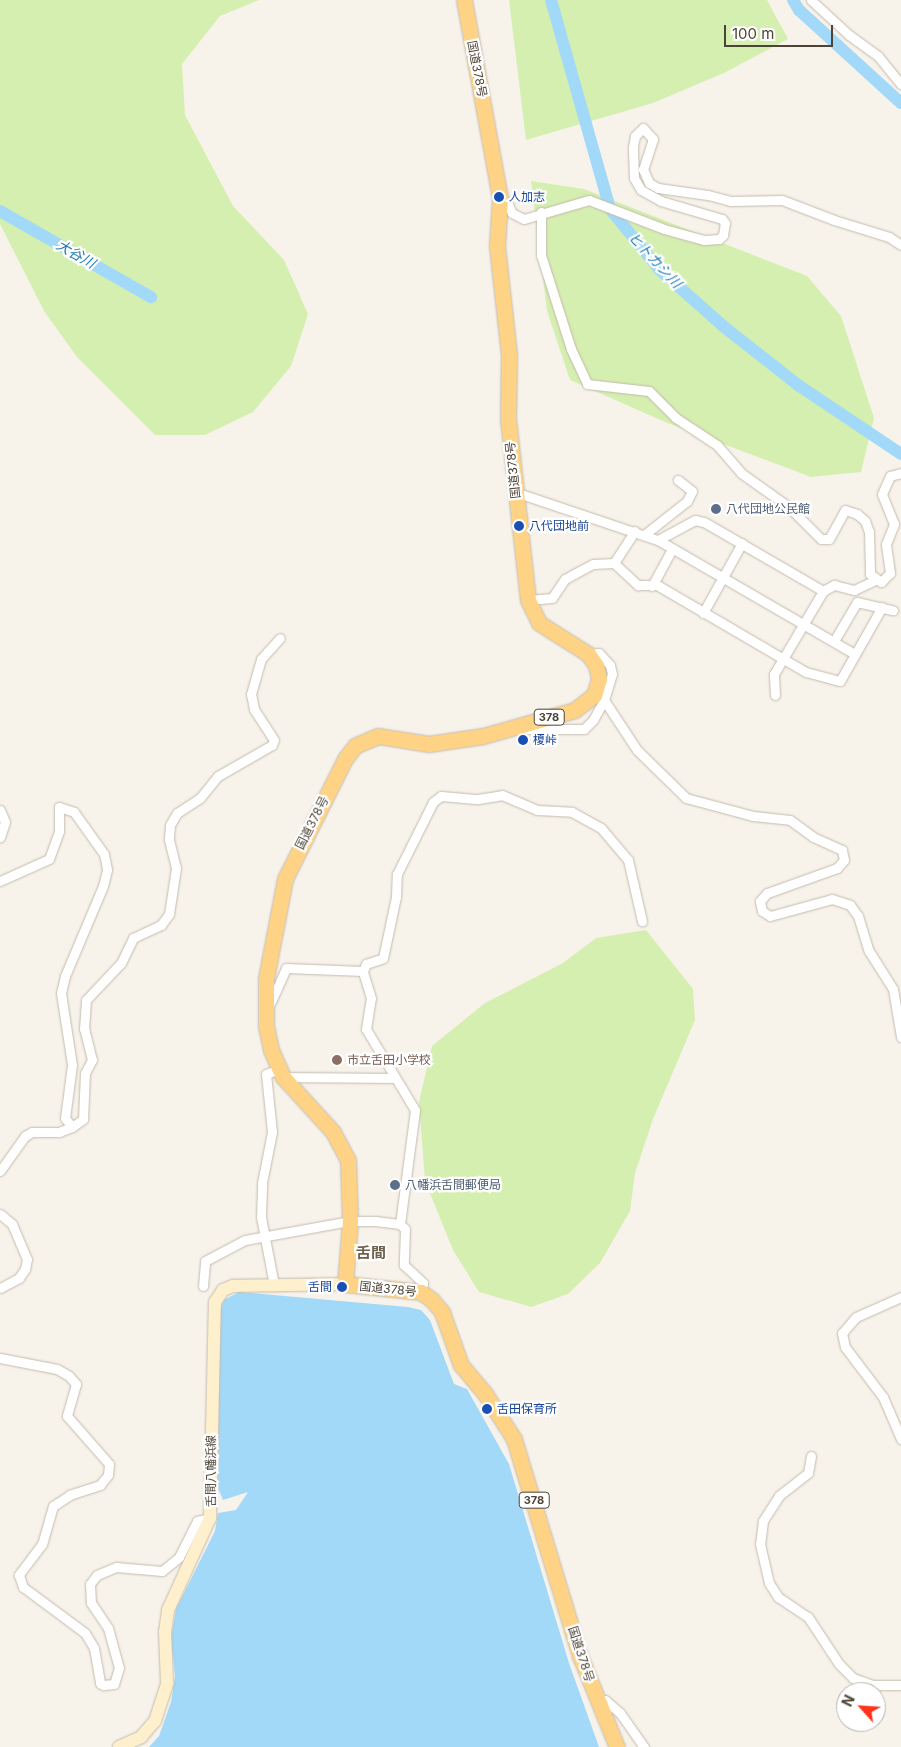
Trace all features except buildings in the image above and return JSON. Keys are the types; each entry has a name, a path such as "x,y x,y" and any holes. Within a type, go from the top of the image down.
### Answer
{"highway":[{"name":"国道378号","path":"464,0 500,198 498,260 509,354 508,419 528,600 539,623 588,654 596,665 599,679 594,695 586,704 520,725 444,744 378,736 355,746 345,759 285,879 266,979 266,1026 281,1073 343,1146 350,1175 350,1221 345,1284 421,1292 442,1312 461,1365 484,1392 514,1439 598,1704 617,1747"}],"main road":[{"name":"舌間八幡浜線","path":"119,1747 141,1737 155,1721 167,1683 165,1632 168,1610 210,1518 215,1302 223,1290 233,1286 345,1284"}],"street":[{"path":"810,0 849,35 878,56 901,84"},
{"path":"500,198 516,217 524,219 541,212 589,200 664,229 704,240 719,239 725,223 722,219 661,202 642,190 634,178 633,147 635,136 643,128 653,139 642,169 650,183 658,188 708,195 731,202 782,200 889,237 901,245"},
{"path":"541,212 541,255 583,380 594,385 649,391 676,418 717,445 741,473 789,507 822,539 829,539 845,510 857,514 865,521 869,532 870,574 876,580"},
{"path":"775,695 773,680 823,591 834,585 854,590 876,580 886,579 890,573 886,544 894,524 882,494 890,476 901,472"},
{"path":"614,563 640,533 688,501 692,491 678,480"},
{"path":"515,492 658,540 722,579 855,654"},
{"path":"658,540 695,520 742,544 823,591"},
{"path":"703,613 742,544"},
{"path":"652,586 672,549"},
{"path":"528,600 552,598 564,579 593,564 614,563 638,585 657,585 806,672 840,681 882,608"},
{"path":"834,641 858,602 894,610"},
{"path":"0,1171 25,1136 32,1132 59,1132 72,1127 84,1119 85,1074 92,1060 84,1029 86,1000 121,963 133,938 161,925 169,914 176,868 169,839 170,825 177,812 200,798 218,776 272,745 274,740 254,708 251,694 261,659 280,638"},
{"path":"520,725 524,729 584,729 604,700 612,674 610,665 599,653 588,654"},
{"path":"604,700 637,750 686,798 753,816 790,820 813,837 842,850 844,860 831,872 766,893 760,900 762,911 770,916 832,899 850,905 858,916 869,951 893,989 901,1037"},
{"path":"400,1224 416,1110 394,1078 391,1066 366,1029 371,998 363,971 366,964 383,958 396,897 397,874 433,802 441,796 478,799 502,795 537,810 572,812 601,828 628,860 642,921"},
{"path":"0,881 48,859 59,831 59,808 74,812 104,854 107,870 103,886 62,985 60,1003 72,1065 64,1118 72,1127"},
{"path":"0,810 5,822 0,837"},
{"path":"266,1026 271,1021 273,992 286,968 363,971"},
{"path":"274,1285 263,1236 262,1183 272,1132 266,1074 394,1078"},
{"path":"0,1214 12,1224 27,1259 25,1269 19,1278 0,1288"},
{"path":"203,1286 205,1261 234,1244 263,1236 350,1221 400,1224 405,1229 404,1265 423,1283 421,1292"},
{"path":"901,1297 856,1317 842,1332 845,1347 883,1397 901,1439"},
{"path":"0,1358 57,1368 69,1376 76,1384 67,1416 109,1464 108,1475 100,1485 70,1495 53,1506 42,1544 19,1575 23,1587 90,1639 96,1657 100,1683 103,1685 114,1684 119,1668 108,1628 91,1603 90,1584 97,1575 116,1567 162,1571 179,1557 197,1522 210,1518"},
{"path":"811,1456 808,1473 779,1496 762,1521 760,1544 769,1583 778,1597 813,1623 839,1664 853,1678 872,1685 901,1686"},
{"path":"598,1704 605,1700 620,1714 644,1747"}],"green space":[{"path":"0,0 259,0 220,16 182,64 185,115 233,206 284,260 308,314 291,366 253,412 205,435 155,435 77,357 44,311 0,224"},
{"path":"509,0 767,0 788,39 724,73 653,103 526,140"},
{"path":"531,181 584,189 807,276 841,316 874,418 861,472 811,477 665,422 570,380 547,311"},
{"path":"646,930 693,989 695,1020 653,1119 635,1173 630,1211 600,1263 568,1294 531,1307 479,1292 453,1250 425,1181 419,1102 432,1046 485,1003 563,963 596,938"}],"water":[{"path":"239,1292 408,1307 421,1310 430,1320 454,1384 467,1389 509,1464 569,1663 599,1747 149,1747 159,1736 171,1702 175,1676 171,1638 176,1609 215,1531 218,1513 236,1510 248,1492 223,1500 218,1488 220,1311 224,1300"}],"waterway":[{"name":"ヒトカシ川","path":"551,0 610,209 660,270 723,326 798,385 901,454"},
{"path":"793,0 799,10 901,103"},
{"name":"大谷川","path":"0,211 151,297"}],"place":[{"name":"人加志","path":"499,197"},
{"name":"八代団地公民館","path":"716,509"},
{"name":"八代団地前","path":"519,526"},
{"name":"榎峠","path":"523,740"},
{"name":"市立舌田小学校","path":"337,1060"},
{"name":"八幡浜舌間郵便局","path":"395,1185"},
{"name":"舌間","path":"342,1287"},
{"name":"舌田保育所","path":"487,1409"}],"district":[{"name":"舌間","path":"371,1253"}]}
